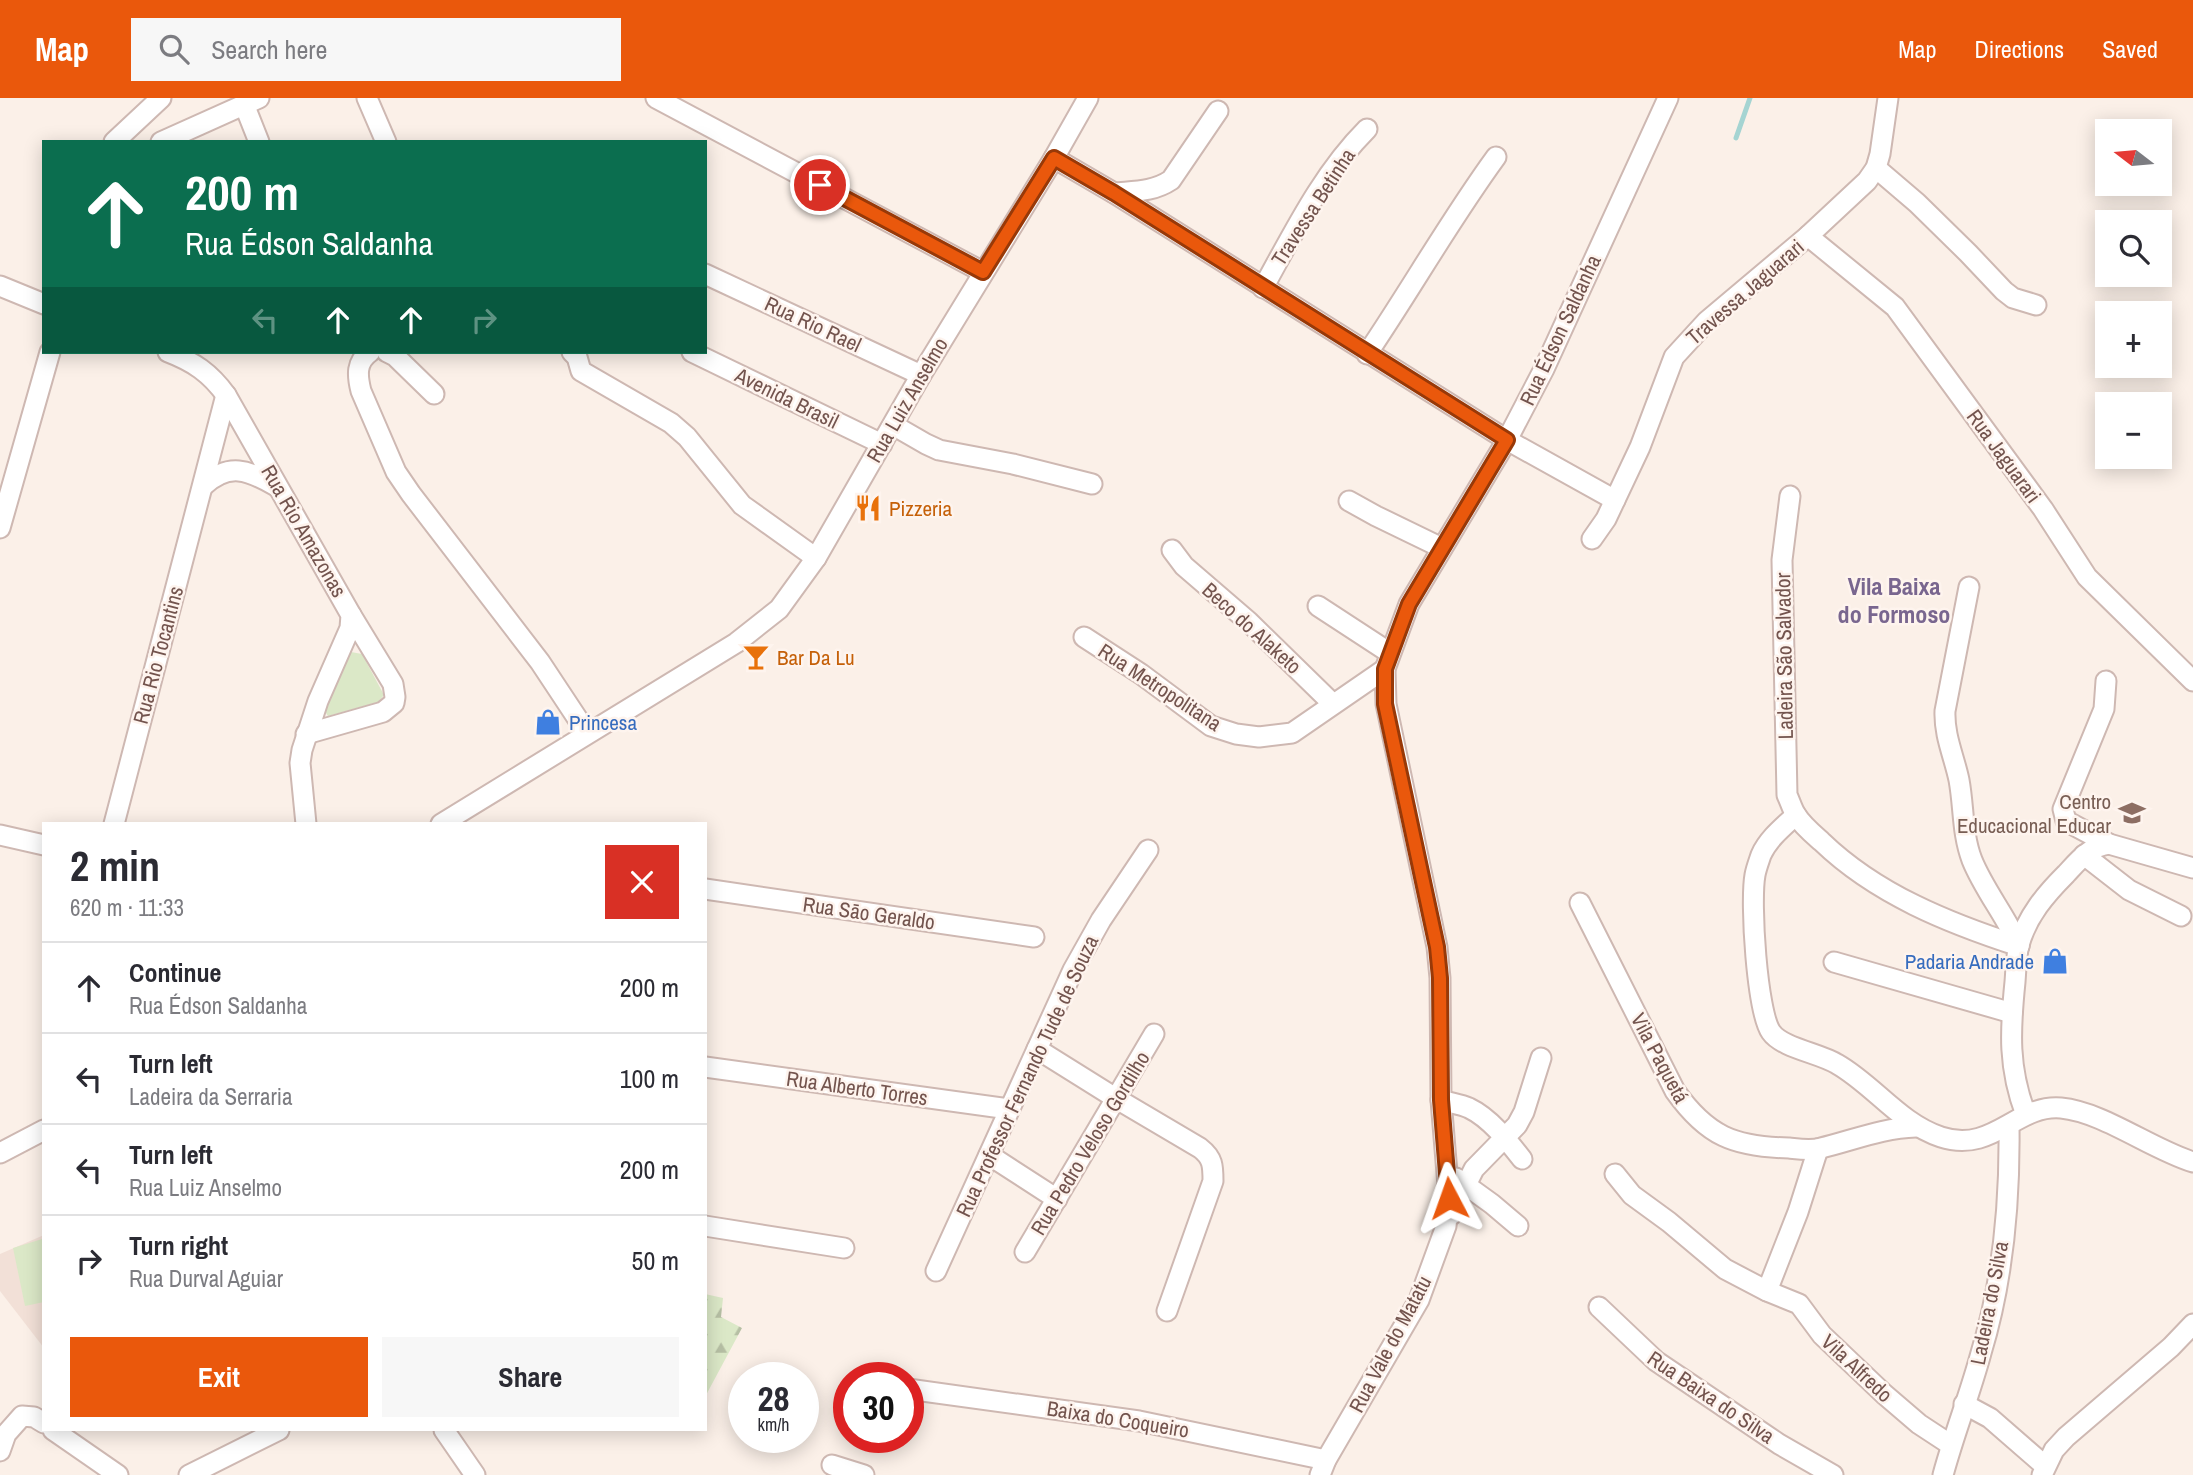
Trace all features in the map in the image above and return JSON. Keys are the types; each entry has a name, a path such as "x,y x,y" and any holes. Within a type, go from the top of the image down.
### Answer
{"street":[{"path":"116,140 161,98"},
{"path":"368,98 385,140"},
{"path":"656,98 983,272"},
{"name":"Rua Luiz Anselmo","path":"444,822 736,643 762,625 793,593 816,558 921,374 1088,98"},
{"name":"Rua Édson Saldanha","path":"1387,661 1409,604 1507,440 1544,369 1668,98"},
{"path":"1888,98 1876,168 1917,203 2004,291 2013,298 2036,305"},
{"path":"165,140 251,101 259,140"},
{"path":"1114,193 1149,190 1171,180 1218,111"},
{"name":"Travessa Betinha","path":"1262,288 1309,205 1355,141 1367,129"},
{"path":"1367,354 1406,296 1440,238 1496,157"},
{"path":"1054,158 1507,440 1615,500"},
{"name":"Travessa Jaguarari","path":"1592,539 1606,519 1640,447 1674,357 1707,321 1808,236 1867,181 1876,168"},
{"name":"Rua Jaguarari","path":"1808,236 1895,307 2043,509 2087,578 2193,681"},
{"name":"Rua Rio Rael","path":"707,275 921,374"},
{"path":"0,286 42,303"},
{"path":"2,513 49,354"},
{"name":"Rua Rio Amazonas","path":"173,354 196,364 226,395 351,615 350,628 306,734 300,763 306,822"},
{"path":"368,354 359,367 358,380 397,472 432,525 540,662 587,733"},
{"path":"391,354 434,394"},
{"path":"574,354 581,371 671,424 687,437 742,505 816,558"},
{"name":"Avenida Brasil","path":"696,354 882,444"},
{"name":"Rua Rio Tocantins","path":"115,822 226,395"},
{"path":"893,425 939,450 1013,464 1092,484"},
{"path":"203,486 215,475 236,471 249,472 277,486"},
{"name":"Ladeira São Salvador","path":"1790,496 1782,560 1782,584 1787,795 1796,815"},
{"path":"1349,501 1442,548"},
{"name":"Beco do Alaketo","path":"1172,550 1184,566 1249,622 1333,704"},
{"path":"1969,587 1945,711 1945,726 1959,778 1964,831 1972,859 2009,923 2019,946"},
{"path":"1318,606 1387,661"},
{"path":"306,734 383,712 394,703 393,684 351,615"},
{"name":"Rua Metropolitana","path":"1084,637 1211,726 1236,734 1259,737 1292,733 1387,661"},
{"name":"Rua Vale do Matatu","path":"1323,1468 1419,1300 1446,1226 1449,1198 1441,1100 1440,978 1437,947 1385,704 1387,661"},
{"path":"2106,681 2104,709 2063,814 2066,821 2109,844 2193,868"},
{"path":"2019,946 1936,916 1886,889 1855,870 1829,849 1796,815 1770,841 1762,854 1755,876 1756,956 1765,1022 1776,1039 1824,1056 1847,1070 1916,1127 1942,1137 1958,1140 1982,1138 2026,1115 2043,1109 2059,1108 2075,1111 2193,1162"},
{"path":"0,835 42,845"},
{"path":"2026,1115 2015,1087 2012,1064 2012,1013 2019,946 2044,896 2084,855 2097,846 2109,844"},
{"name":"Rua Professor Fernando Tude de Souza","path":"936,1271 1079,960 1101,920 1148,850"},
{"path":"2084,855 2129,890 2181,916"},
{"name":"Rua Sāo Geraldo","path":"707,888 1034,937"},
{"name":"Vila Paquetá","path":"1580,903 1675,1091 1688,1110 1706,1126 1736,1143 1766,1148 1818,1149 1874,1132 1916,1127"},
{"path":"1834,962 2012,1013"},
{"name":"Rua Pedro Veloso Gordilho","path":"1025,1252 1154,1034"},
{"path":"1037,1049 1209,1154 1213,1162 1213,1181 1167,1311"},
{"path":"1446,1226 1474,1169 1517,1125 1524,1112 1541,1058"},
{"name":"Rua Alberto Torres","path":"707,1066 1009,1109"},
{"path":"1441,1100 1469,1108 1480,1116 1505,1138 1522,1159"},
{"name":"Ladeira do Silva","path":"1943,1475 1982,1352 2007,1202 2009,1126"},
{"path":"0,1153 42,1131"},
{"path":"1767,1291 1798,1212 1818,1149"},
{"path":"989,1155 1057,1199"},
{"path":"1448,1172 1467,1184 1518,1226"},
{"name":"Vila Alfredo","path":"1615,1174 1632,1195 1725,1269 1803,1307 1822,1335 1884,1394 1919,1424 1951,1445"},
{"path":"707,1226 844,1248"},
{"name":"Rua Baixa do Silva","path":"1599,1307 1656,1361 1779,1444 1833,1475"},
{"path":"1964,1404 1990,1418 2043,1470 2054,1450 2066,1437 2171,1347 2193,1324"},
{"name":"Baixa do Coqueiro","path":"924,1391 1139,1421 1323,1468"},
{"path":"0,1451 6,1434 22,1416 34,1416 42,1422"},
{"path":"54,1431 118,1475"},
{"path":"189,1475 277,1431"},
{"path":"445,1431 475,1475"},
{"path":"832,1465 864,1475"}],"shaded area":[{"path":"42,1236 42,1345 0,1291 0,1254"}],"green space":[{"path":"351,652 362,654 384,695 378,702 328,716 324,710"},
{"path":"42,1239 42,1302 25,1306 13,1248"},
{"path":"707,1294 723,1298 721,1317 742,1328 707,1393"}],"waterway":[{"path":"1736,138 1750,98"}],"place":[{"name":"Pizzeria","path":"868,508"},
{"name":"Bar Da Lu","path":"756,657"},
{"name":"Princesa","path":"548,722"},
{"name":"Centro Educacional Educar","path":"2132,813"},
{"name":"Padaria Andrade","path":"2055,961"}],"district":[{"name":"Vila Baixa do Formoso","path":"1894,600"}],"route":[{"path":"820,185 983,272 1054,158 1507,440 1409,604 1385,669 1385,704 1437,947 1440,978 1441,1100 1449,1198"}]}
